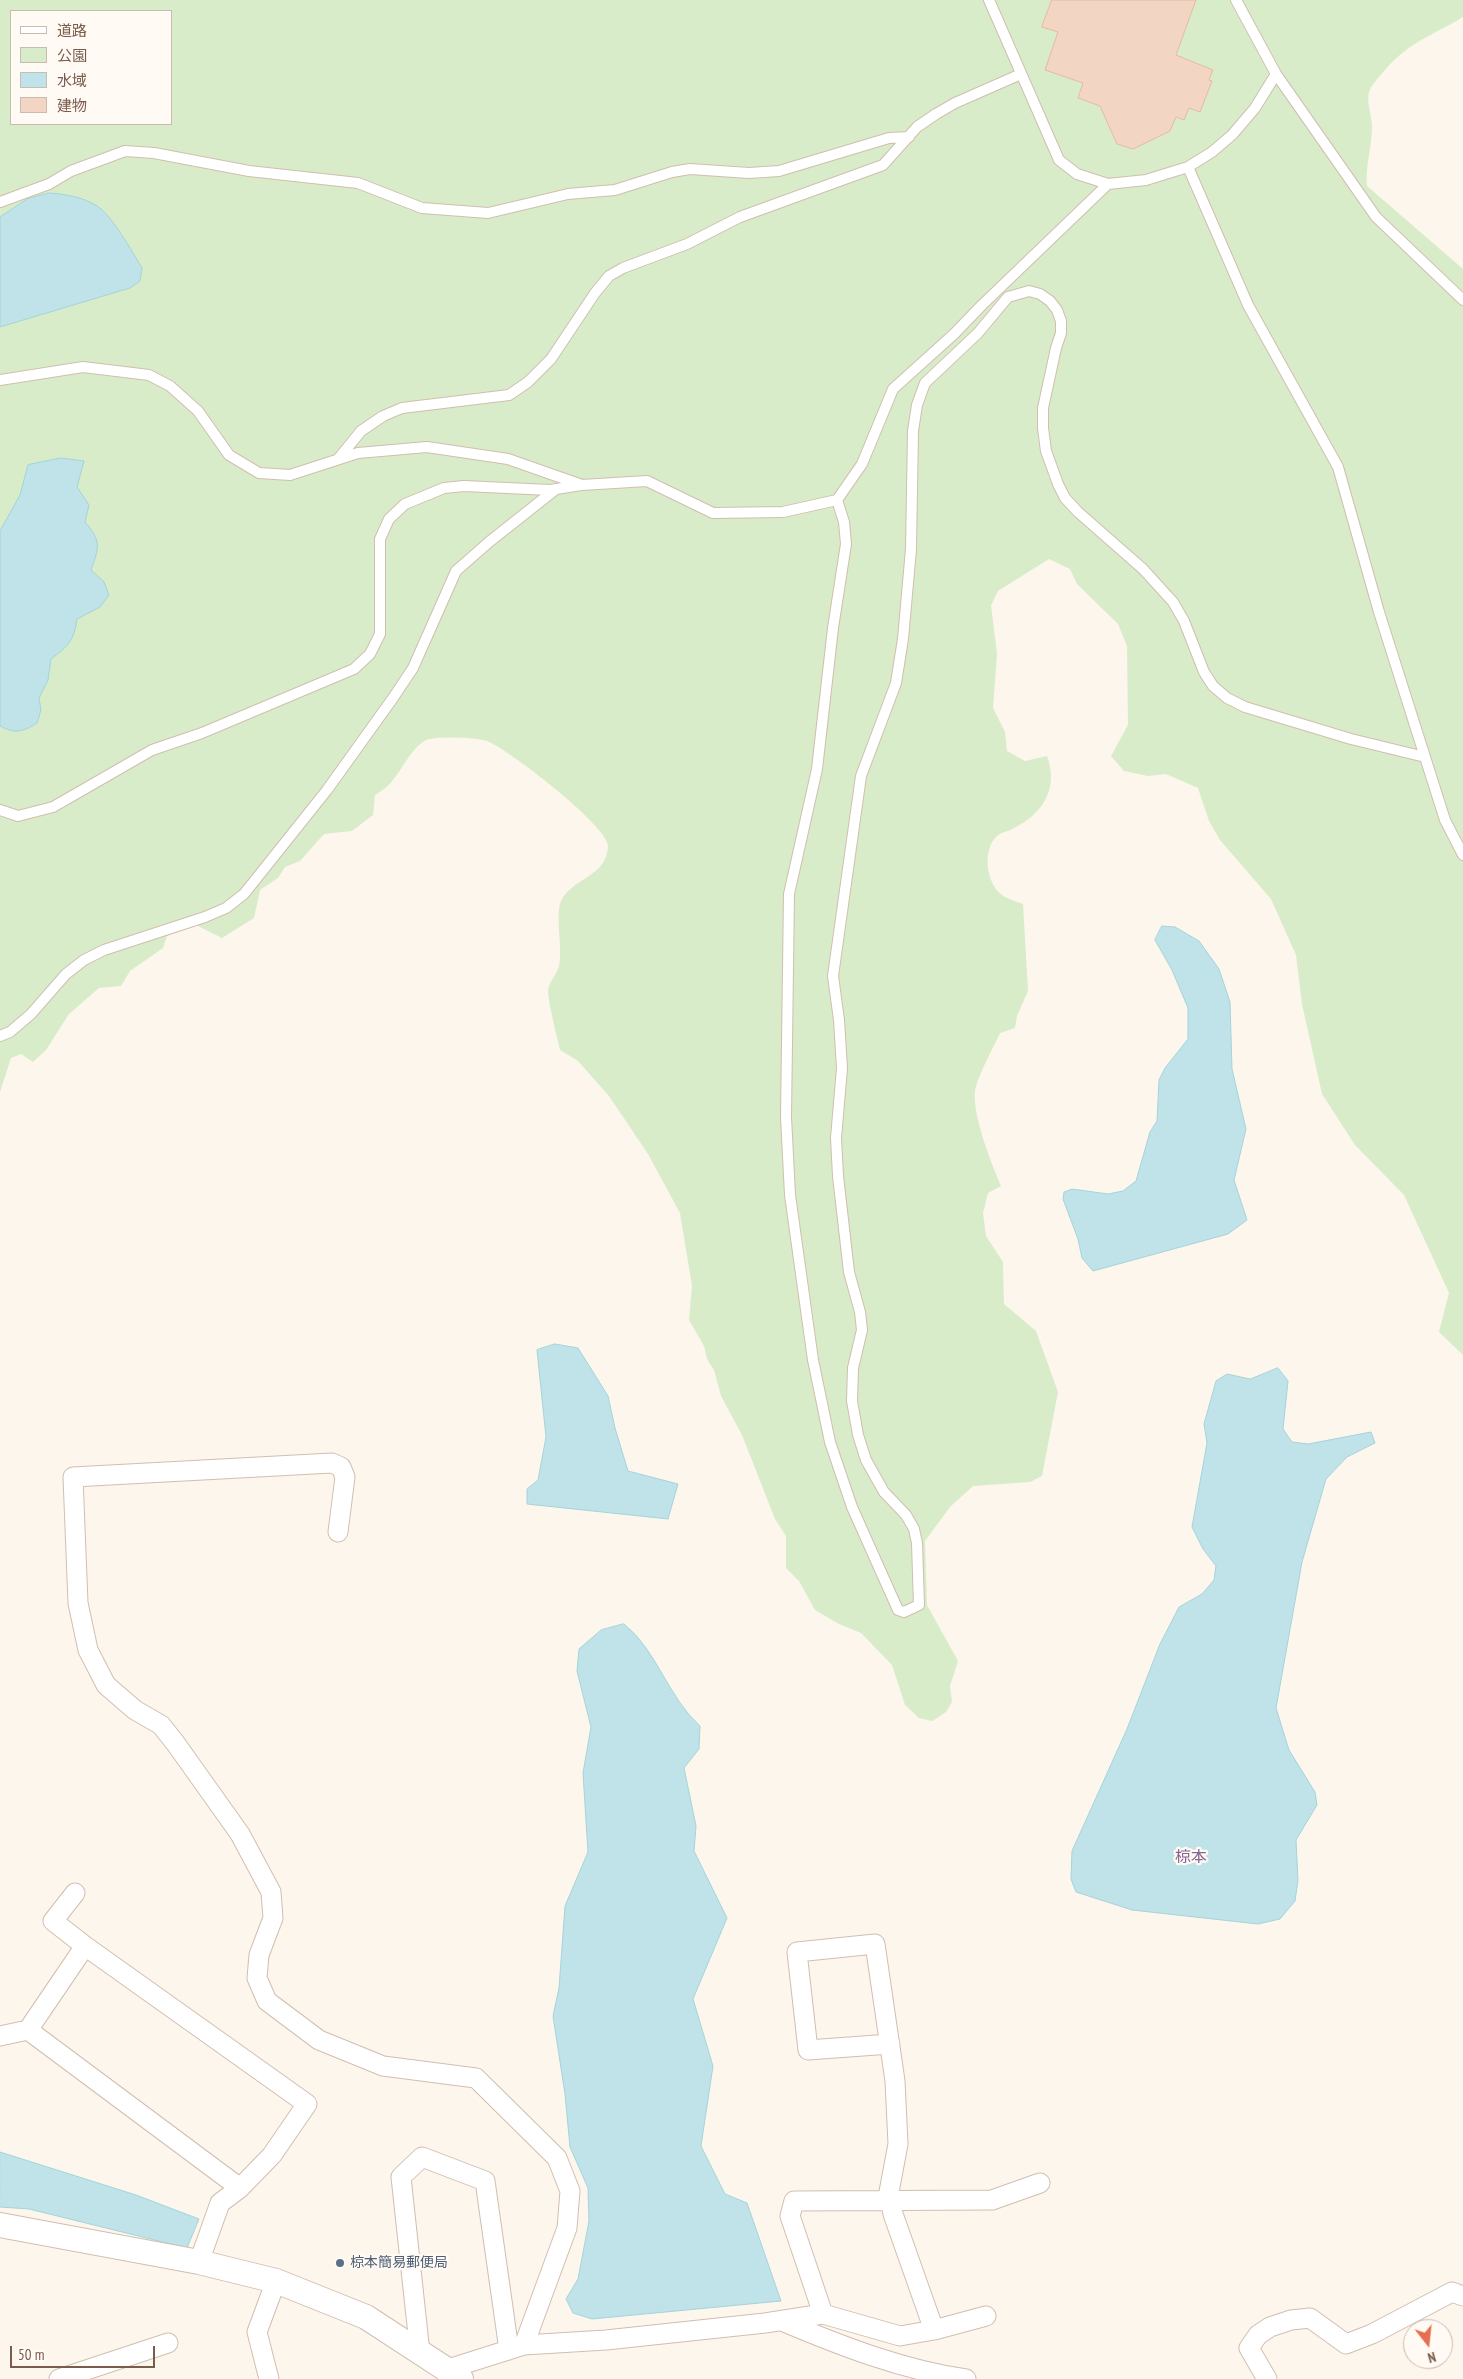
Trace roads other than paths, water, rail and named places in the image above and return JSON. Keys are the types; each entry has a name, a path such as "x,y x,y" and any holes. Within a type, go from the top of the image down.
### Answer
{"street":[{"path":"338,1532 345,1478 342,1467 332,1463 73,1477 78,1603 88,1650 106,1685 135,1710 161,1725 176,1744 240,1834 271,1892 273,1918 259,1955 257,1978 267,2000 319,2040 383,2066 476,2078 557,2158 570,2191 567,2228 517,2347"},
{"path":"75,1893 53,1921 85,1946 307,2104 272,2155 240,2188 220,2203 199,2262"},
{"path":"890,2044 808,2050 797,1952 875,1944 895,2081 898,2144 889,2192 893,2214 934,2330"},
{"path":"0,2036 28,2030 85,1946"},
{"path":"28,2030 240,2188"},
{"path":"420,2353 401,2177 422,2157 485,2181 517,2347"},
{"path":"823,2314 790,2216 794,2201 891,2199 992,2200 1040,2183"},
{"path":"0,2225 199,2262 276,2280 366,2317 452,2376 517,2347 606,2340 782,2321 823,2314 900,2336 934,2330 986,2316"},
{"path":"269,2379 257,2332 276,2280"},
{"path":"1267,2379 1249,2348 1258,2335 1270,2327 1291,2320 1310,2318 1346,2344 1372,2334 1452,2292 1463,2296"},
{"path":"782,2321 832,2342 934,2377 966,2379"},
{"path":"59,2379 168,2343"}],"lane":[{"path":"989,0 1060,160 1077,174 1108,184 1146,180 1188,167 1212,152 1232,135 1255,108 1276,74"},
{"path":"1236,0 1276,74 1376,217 1463,300"},
{"path":"339,458 361,431 383,416 402,408 509,395 528,382 551,359 595,293 609,276 623,268 687,244 740,217 883,165 918,127 955,103 1022,74"},
{"path":"0,202 49,184 71,171 125,152 154,153 249,171 358,183 422,208 488,213 568,194 615,190 637,182 690,169 750,173 779,171 889,138 909,137"},
{"path":"1188,167 1248,305 1338,466 1379,612 1445,820 1463,855"},
{"path":"0,810 18,816 53,807 152,750 202,734 354,669 370,654 380,634 380,539 389,519 404,504 444,488 464,486 556,489 582,485 647,481 713,513 783,512 837,500 862,464 893,389 954,334 1108,184"},
{"path":"837,500 844,522 846,544 833,628 817,769 789,894 786,1117 790,1195 813,1360 830,1442 852,1507 898,1610 904,1612 917,1607 920,1601 918,1542 914,1529 906,1515 884,1492 866,1460 858,1435 852,1401 853,1368 862,1330 860,1312 849,1272 838,1176 836,1138 842,1068 839,1020 833,976 861,776 896,683 903,639 911,549 913,431 917,405 926,383 978,333 1008,297 1029,291 1040,294 1057,310 1061,321 1062,334 1056,348 1043,408 1046,451 1058,484 1065,498 1078,512 1143,569 1173,602 1184,621 1204,672 1214,686 1227,698 1245,708 1351,739 1425,757"},
{"path":"970,317 978,333"},
{"path":"0,380 83,367 149,375 170,386 198,411 229,455 259,473 290,475 358,453 427,447 508,459 582,485"},
{"path":"0,1036 10,1032 31,1014 66,974 84,960 104,950 205,917 226,908 244,894 327,790 413,668 456,571 489,542 556,489"}],"water":[{"path":"49,193 80,198 103,210 121,234 142,268 140,281 130,288 0,327 0,217 27,199"},
{"path":"61,458 84,461 77,487 89,505 85,522 94,535 97,545 96,556 91,570 104,582 109,595 100,607 77,619 72,638 51,659 48,680 39,698 41,710 37,723 23,730 15,731 0,726 0,531 20,495 28,465"},
{"path":"1162,926 1175,927 1199,941 1219,969 1230,1002 1232,1069 1246,1129 1234,1180 1247,1220 1228,1234 1093,1271 1082,1258 1078,1239 1063,1199 1064,1192 1072,1189 1108,1194 1123,1191 1136,1181 1150,1132 1157,1121 1159,1080 1165,1068 1188,1039 1188,1008 1172,970 1155,940"},
{"path":"555,1344 578,1348 608,1396 628,1471 678,1484 668,1519 527,1504 527,1489 538,1480 546,1437 537,1350"},
{"path":"1278,1368 1288,1381 1283,1429 1292,1442 1308,1444 1371,1432 1375,1443 1347,1457 1326,1479 1302,1562 1276,1708 1289,1750 1315,1792 1317,1805 1296,1840 1298,1880 1295,1901 1280,1919 1258,1924 1132,1910 1076,1892 1071,1879 1072,1851 1127,1729 1160,1644 1179,1607 1202,1594 1214,1580 1216,1566 1203,1549 1192,1527 1207,1443 1204,1424 1216,1381 1227,1374 1250,1379"},
{"path":"624,1624 645,1647 679,1701 700,1726 699,1749 684,1768 696,1826 694,1851 727,1918 693,1999 713,2066 701,2146 725,2194 747,2203 781,2301 592,2319 573,2313 566,2299 578,2279 589,2221 588,2188 570,2147 565,2094 553,2016 559,1988 565,1906 588,1852 583,1773 591,1727 577,1671 579,1649 601,1630"},
{"path":"0,2152 136,2195 199,2219 187,2248 29,2209 0,2207"}],"place":[{"name":"椋本簡易郵便局","path":"340,2263"}],"district":[{"name":"椋本","path":"1191,1857"}]}
